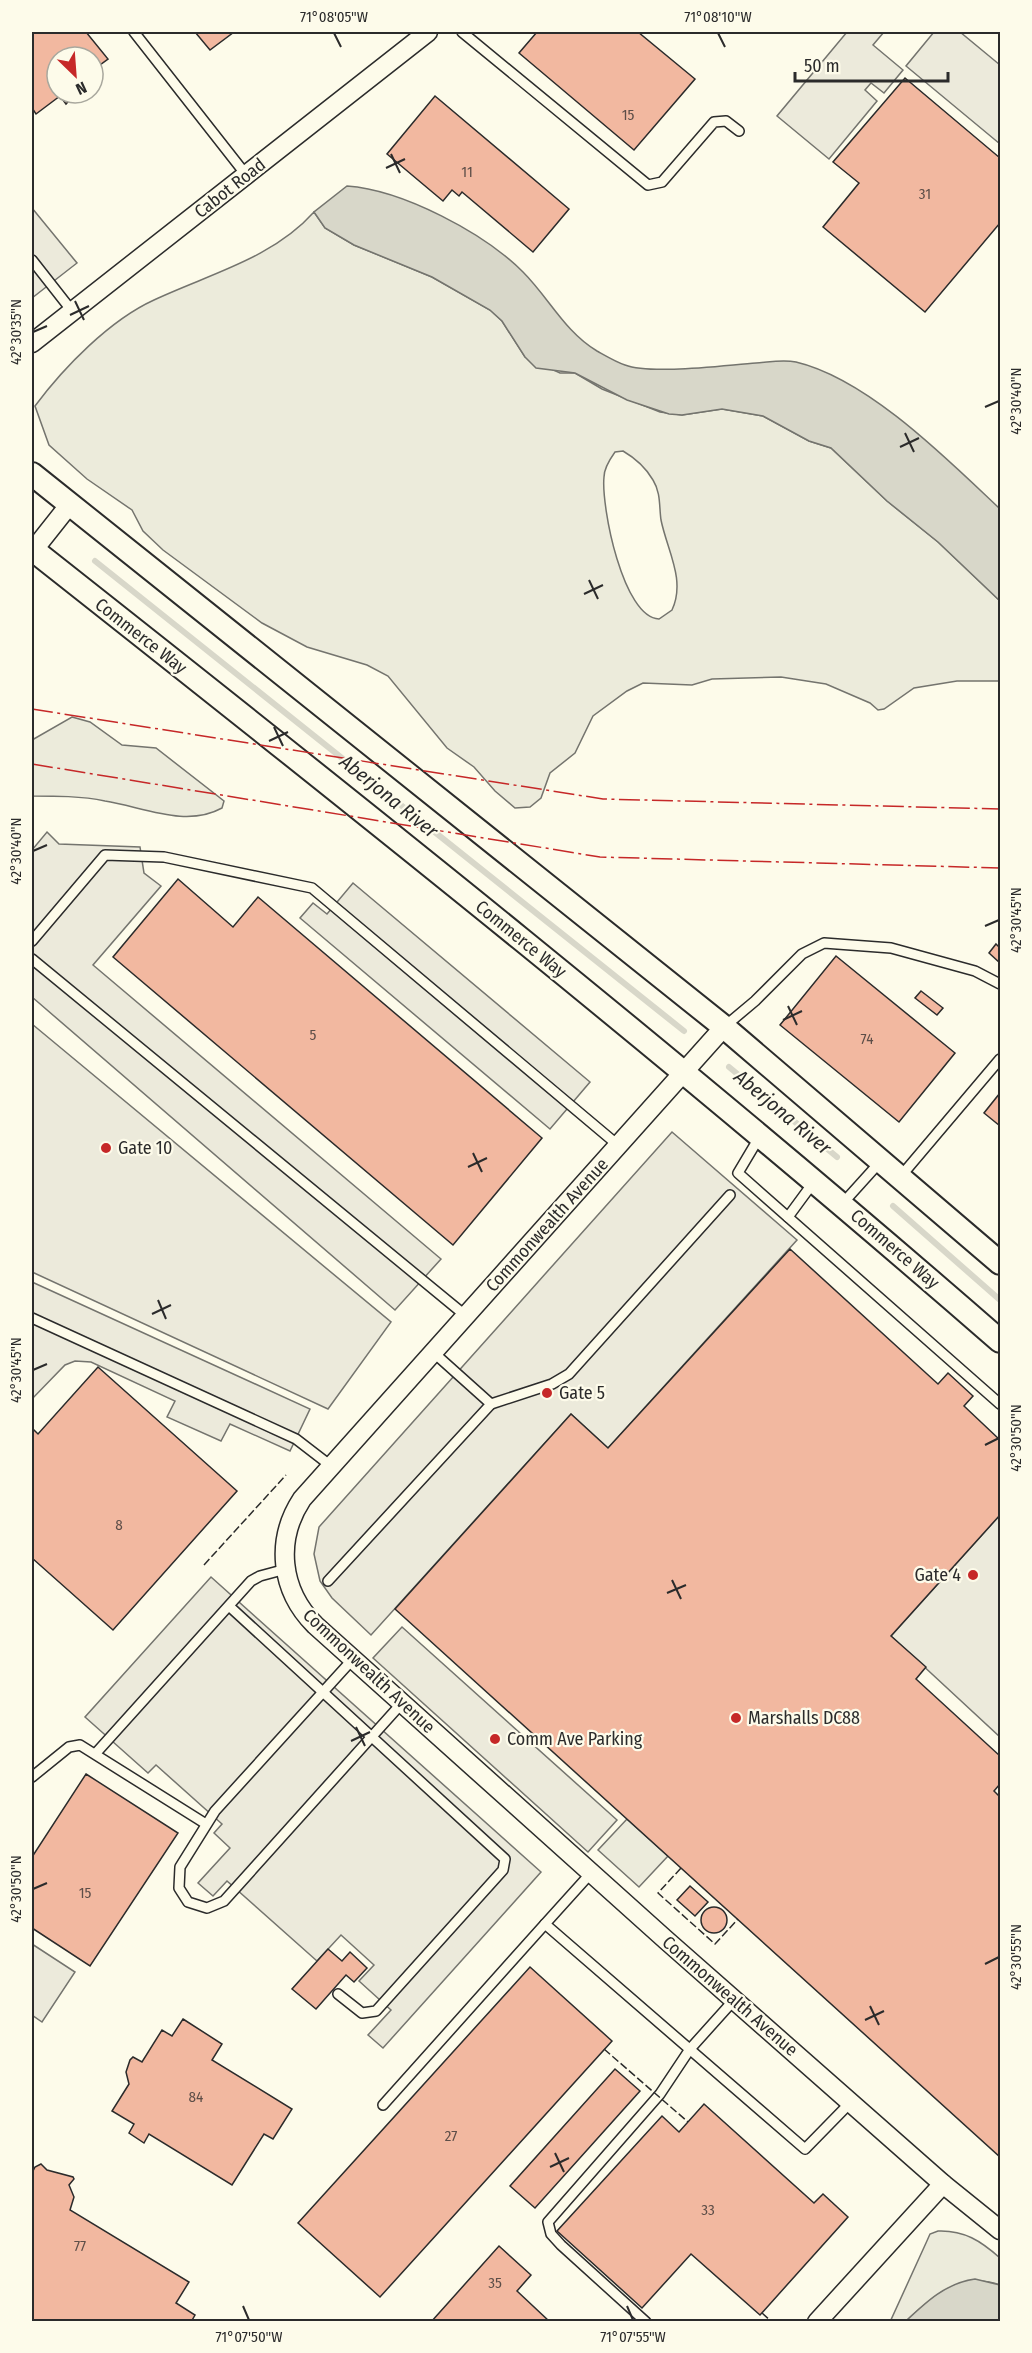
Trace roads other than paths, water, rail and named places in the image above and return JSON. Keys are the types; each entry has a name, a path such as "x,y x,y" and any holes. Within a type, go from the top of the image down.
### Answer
{"street":[{"name":"Cabot Road","path":"32,343 428,32"},
{"path":"32,474 724,1027 1000,1263"},
{"path":"32,550 70,504"},
{"name":"Commerce Way","path":"32,550 476,902 843,1203 1000,1341"},
{"name":"Commonwealth Avenue","path":"724,1027 685,1074 302,1499 292,1516 285,1544 286,1569 292,1593 302,1610 353,1659 850,2103 1000,2230"},
{"path":"817,2322 943,2184"}],"lane":[{"path":"134,32 247,176"},
{"path":"462,32 648,185 662,182 712,124 726,121 739,131"},
{"path":"32,260 72,311"},
{"path":"32,941 105,855 164,857 312,888 619,1146"},
{"path":"724,1027 755,1001 802,954 824,943 891,948 975,971 1000,984"},
{"path":"32,959 466,1316"},
{"path":"901,1176 1000,1059"},
{"path":"760,1136 738,1173 1000,1404"},
{"path":"843,1203 882,1161"},
{"path":"788,1217 815,1180"},
{"path":"328,1581 491,1404 565,1377 730,1195"},
{"path":"32,1318 296,1439 331,1466"},
{"path":"433,1352 491,1404"},
{"path":"96,1753 253,1580 286,1569"},
{"path":"229,1606 502,1853 505,1864 376,2011 362,2013 338,1994"},
{"path":"353,1659 206,1824 180,1867 177,1879 181,1893 188,1902 207,1908 224,1901 402,1703"},
{"path":"32,1777 73,1745 84,1746 206,1824"},
{"path":"383,2105 591,1873"},
{"path":"545,1924 806,2149 850,2103"},
{"path":"646,2322 561,2245 551,2234 548,2223 660,2094 690,2049 734,2000"}],"waterway":[{"name":"Aberjona River","path":"95,561 684,1031"},
{"name":"Aberjona River","path":"729,1067 837,1157"},
{"name":"Aberjona River","path":"893,1206 1000,1300"}],"place":[{"name":"Gate 10","path":"106,1148"},
{"name":"Gate 5","path":"547,1393"},
{"name":"Gate 4","path":"973,1575"},
{"name":"Marshalls DC88","path":"736,1718"},
{"name":"Comm Ave Parking","path":"495,1739"}]}
